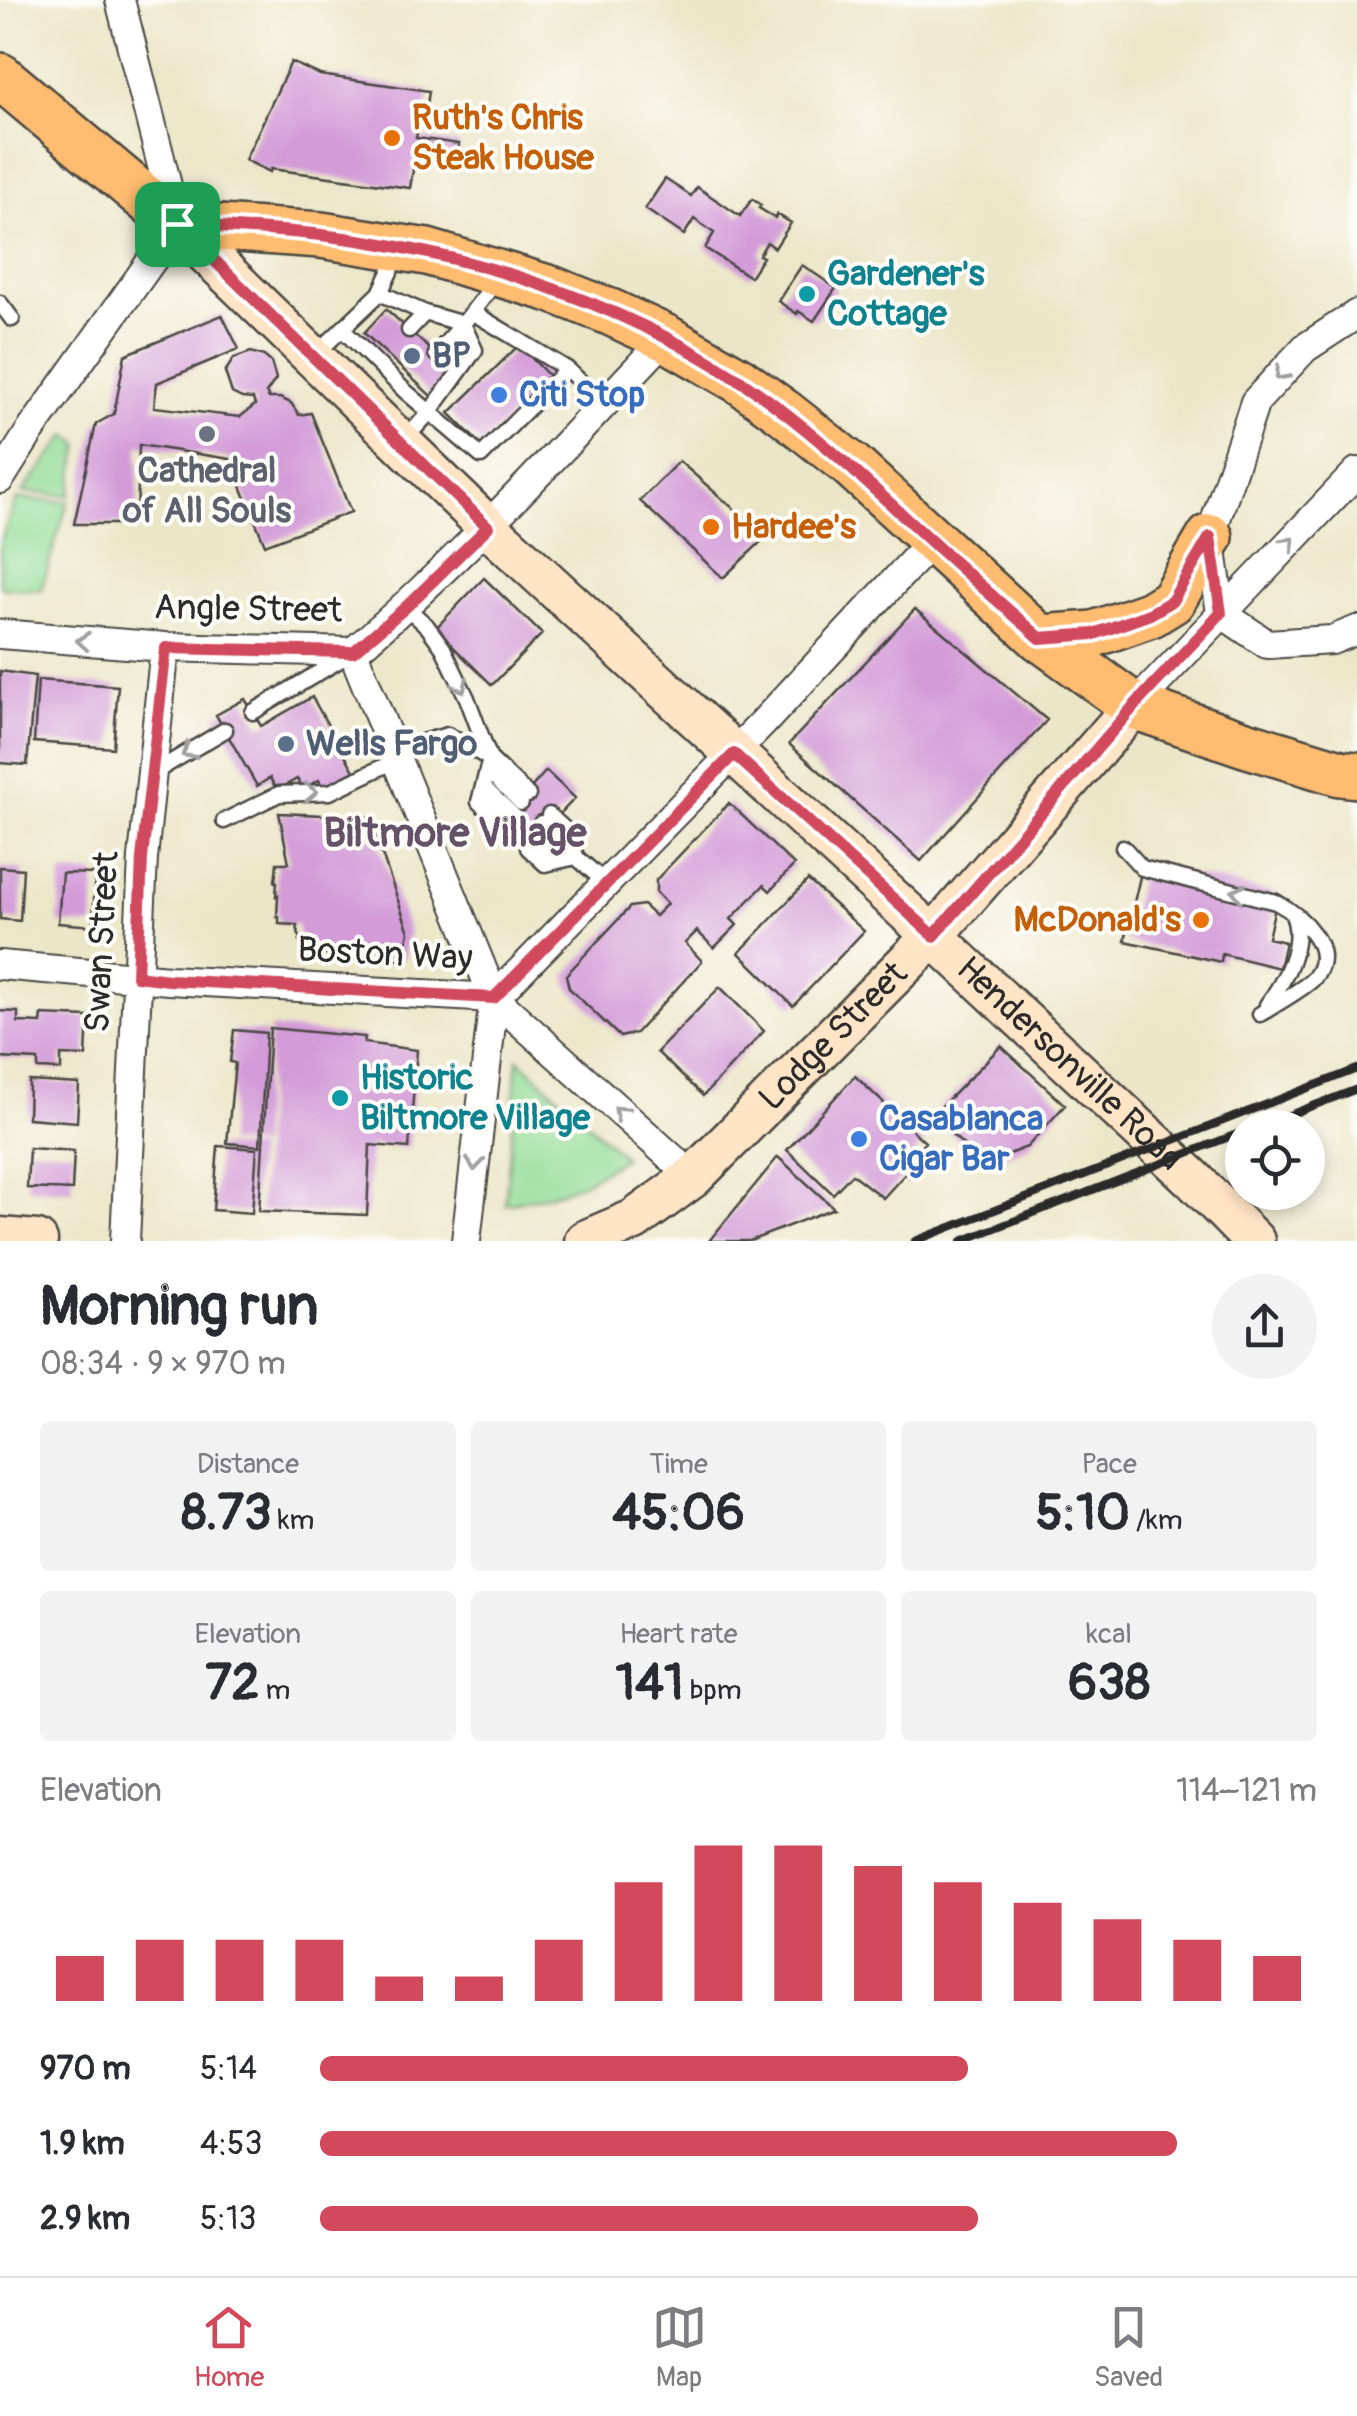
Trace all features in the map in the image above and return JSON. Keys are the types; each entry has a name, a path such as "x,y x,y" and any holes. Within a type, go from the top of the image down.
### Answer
{"main road":[{"name":"Hendersonville Road","path":"0,76 177,224 328,342 401,442 488,527 934,936 1254,1241"},
{"path":"177,224 321,235 427,252 502,272 610,312 666,338 739,380 786,413 852,466 1040,638 1134,706 1348,774"},
{"path":"1040,638 1094,634 1150,614 1172,601 1210,537"},
{"name":"Lodge Street","path":"584,1241 634,1220 693,1177 934,936 1134,706"},
{"path":"0,1238 36,1241"}],"street":[{"path":"0,479 177,224 120,0"},
{"path":"1357,314 1306,348 1255,402 1210,537 1221,613 1266,644 1332,640 1357,630"},
{"name":"Angle Street","path":"0,634 166,648 353,652 488,527 666,338"},
{"path":"1134,706 1357,472"},
{"name":"Boston Way","path":"0,965 169,980 494,998 734,754 932,541"},
{"name":"Swan Street","path":"125,1241 142,858 166,648"},
{"path":"353,652 494,998 693,1177"},
{"path":"466,1241 494,998"}],"lane":[{"path":"402,248 380,293 328,342 382,359 430,412 481,456 566,369"},
{"path":"436,354 502,272"},
{"path":"380,293 425,313 468,318 566,369 604,404"},
{"path":"0,303 12,319"},
{"path":"409,330 425,313"},
{"path":"401,442 430,412 476,350 468,318"},
{"path":"406,607 428,626 444,648 467,698 488,765 517,811 479,802 488,765"},
{"path":"253,712 353,652"},
{"path":"150,774 225,730"},
{"path":"224,821 279,794 330,792 395,755 448,734 488,765"},
{"path":"545,819 570,834 576,856 606,883"},
{"path":"532,843 553,854 576,856"},
{"path":"1123,847 1142,868 1276,902 1291,910 1313,933 1323,955 1320,969 1312,981 1260,1014 1287,972 1298,925 1291,910"}],"green space":[{"path":"67,435 80,444 70,496 23,492"},
{"path":"17,499 68,502 41,590 0,587 0,542"},
{"path":"518,1059 624,1157 568,1189 505,1204"}],"building":[{"path":"291,62 320,75 429,91 425,120 419,119 416,138 459,144 456,163 415,158 410,188 271,169 270,172 245,160"},
{"path":"665,179 691,196 697,187 740,216 752,199 775,218 777,214 791,223 775,248 767,242 750,277 705,248 714,233 694,219 684,235 645,209"},
{"name":"Gardener's Cottage","path":"802,265 836,288 814,321 778,301"},
{"path":"386,309 455,372 432,397 364,333"},
{"name":"Cathedral of All Souls","path":"222,315 239,349 157,383 154,407 240,417 255,405 253,399 232,393 225,372 234,358 251,352 264,356 271,362 276,379 266,393 269,398 291,403 299,415 311,413 351,512 265,545 230,459 139,445 137,524 74,524 96,424 114,414 125,355"},
{"name":"Citi Stop","path":"519,345 550,377 481,445 449,413"},
{"name":"Hardee's","path":"679,461 766,537 723,578 640,501"},
{"path":"484,578 542,634 492,685 435,629"},
{"path":"915,609 1047,720 921,861 789,744"},
{"path":"0,671 35,676 27,765 0,763"},
{"path":"38,680 118,686 113,748 34,742"},
{"name":"Wells Fargo","path":"312,697 354,771 323,788 319,780 303,789 297,779 277,790 270,778 257,786 216,715 245,699 261,726"},
{"path":"546,771 575,798 526,850 504,830"},
{"path":"729,803 794,865 770,891 764,885 731,919 737,925 714,948 697,931 685,943 702,961 636,1033 620,1037 569,988 566,975 630,907 643,905 655,916 667,904 656,892 656,880"},
{"path":"279,813 369,817 409,932 403,960 302,953 297,925 279,924 277,917 277,863 289,863"},
{"name":"McDonald's","path":"1143,864 1278,894 1268,938 1285,942 1279,968 1222,954 1221,962 1125,941"},
{"path":"0,867 23,869 20,921 0,919"},
{"path":"62,873 95,874 93,926 58,923"},
{"path":"808,880 864,931 793,1006 739,953"},
{"path":"720,987 764,1031 703,1096 657,1052"},
{"path":"0,1011 18,1012 18,1022 41,1023 42,1015 88,1017 86,1056 61,1055 61,1070 38,1069 38,1060 0,1058"},
{"name":"Historic Biltmore Village","path":"270,1028 365,1037 364,1043 417,1050 409,1148 370,1145 367,1215 259,1211"},
{"path":"234,1030 266,1033 260,1146 227,1143 235,1063 230,1062"},
{"path":"1001,1046 1065,1105 1027,1147 984,1164 932,1116"},
{"path":"855,1076 925,1142 913,1155 922,1163 910,1177 906,1173 883,1198 852,1174 833,1194 787,1150"},
{"path":"29,1081 79,1084 77,1122 28,1118"},
{"path":"218,1146 257,1149 252,1213 213,1210"},
{"path":"29,1148 74,1151 72,1190 27,1188"},
{"path":"778,1157 834,1208 750,1241 709,1241"}],"railway":[{"path":"915,1241 1357,1069"},
{"path":"1302,1110 1357,1089"},
{"path":"962,1241 1225,1139"}],"place":[{"name":"Ruth's Chris Steak House","path":"392,138"},
{"name":"Gardener's Cottage","path":"807,294"},
{"name":"BP","path":"412,356"},
{"name":"Citi Stop","path":"499,395"},
{"name":"Cathedral of All Souls","path":"207,434"},
{"name":"Hardee's","path":"711,527"},
{"name":"Wells Fargo","path":"286,744"},
{"name":"McDonald's","path":"1201,920"},
{"name":"Historic Biltmore Village","path":"340,1098"},
{"name":"Casablanca Cigar Bar","path":"859,1139"}],"district":[{"name":"Biltmore Village","path":"455,833"}],"route":[{"path":"177,224 321,235 427,252 551,289 666,338 739,380 786,413 852,466 1040,638 1094,634 1150,614 1172,601 1210,537 1221,613 1134,706 934,936 734,754 494,998 137,976 142,858 166,648 353,652 488,527 177,224"}]}
